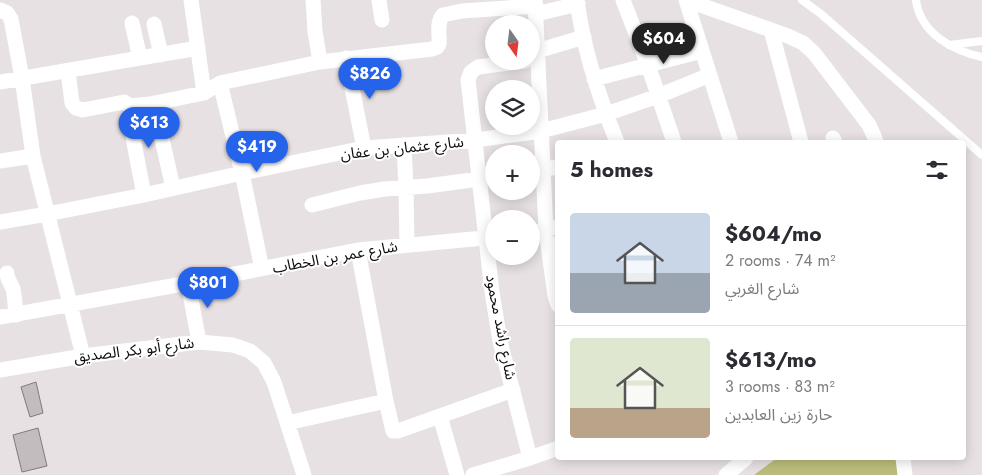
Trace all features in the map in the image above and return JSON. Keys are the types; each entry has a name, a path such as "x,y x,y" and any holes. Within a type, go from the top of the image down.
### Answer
{"street":[{"path":"191,0 204,93"},
{"path":"313,0 320,62"},
{"path":"379,0 382,20"},
{"path":"622,0 648,65 673,140"},
{"path":"686,0 803,43 814,53 869,126 875,140"},
{"path":"686,0 730,140"},
{"path":"68,71 72,103 76,108 83,110 124,102 130,106 204,93 220,83 320,62 437,48 440,40 440,18 449,13 577,2 594,79 616,140"},
{"path":"0,10 7,12 11,19 22,78 33,156 83,356"},
{"path":"132,23 140,58"},
{"path":"154,24 161,55"},
{"path":"771,30 800,140"},
{"path":"540,55 584,37"},
{"path":"0,82 198,48"},
{"path":"594,79 702,51"},
{"path":"346,58 364,148"},
{"name":"شارع راشد محمود","path":"485,66 478,67 471,72 468,80 476,140 485,171"},
{"path":"534,70 544,169 545,229 555,287"},
{"name":"شارع عثمان بن عفان","path":"0,222 144,195 364,148 476,140 541,131 606,114 710,75"},
{"path":"220,83 242,173 262,269"},
{"path":"154,102 173,188"},
{"path":"130,106 134,143 144,195"},
{"path":"404,146 407,245"},
{"path":"0,161 33,156"},
{"path":"312,205 385,189 485,178"},
{"name":"شارع عمر بن الخطاب","path":"0,317 358,250 485,238"},
{"path":"358,250 392,430 396,432 513,390"},
{"name":"شارع راشد محمود","path":"491,265 492,292 500,341 530,458"},
{"path":"7,273 14,292 16,315"},
{"path":"188,283 199,342"},
{"name":"شارع أبو بكر الصديق","path":"0,370 83,356 199,342 233,345 250,351 264,363 274,382 304,475"},
{"path":"286,423 386,401"},
{"path":"440,416 457,475"},
{"path":"473,475 555,449"},
{"path":"726,475 744,460"},
{"path":"903,460 904,475"}],"lane":[{"path":"802,0 821,14 965,140"},
{"path":"916,0 923,20 934,34 948,45 982,57"},
{"path":"948,45 982,41"},
{"path":"966,141 982,155"}],"green space":[{"path":"774,460 900,460 902,475 754,475"}],"building":[{"path":"36,382 43,413 30,417 21,387"},
{"path":"38,428 47,466 22,472 13,435"}]}
